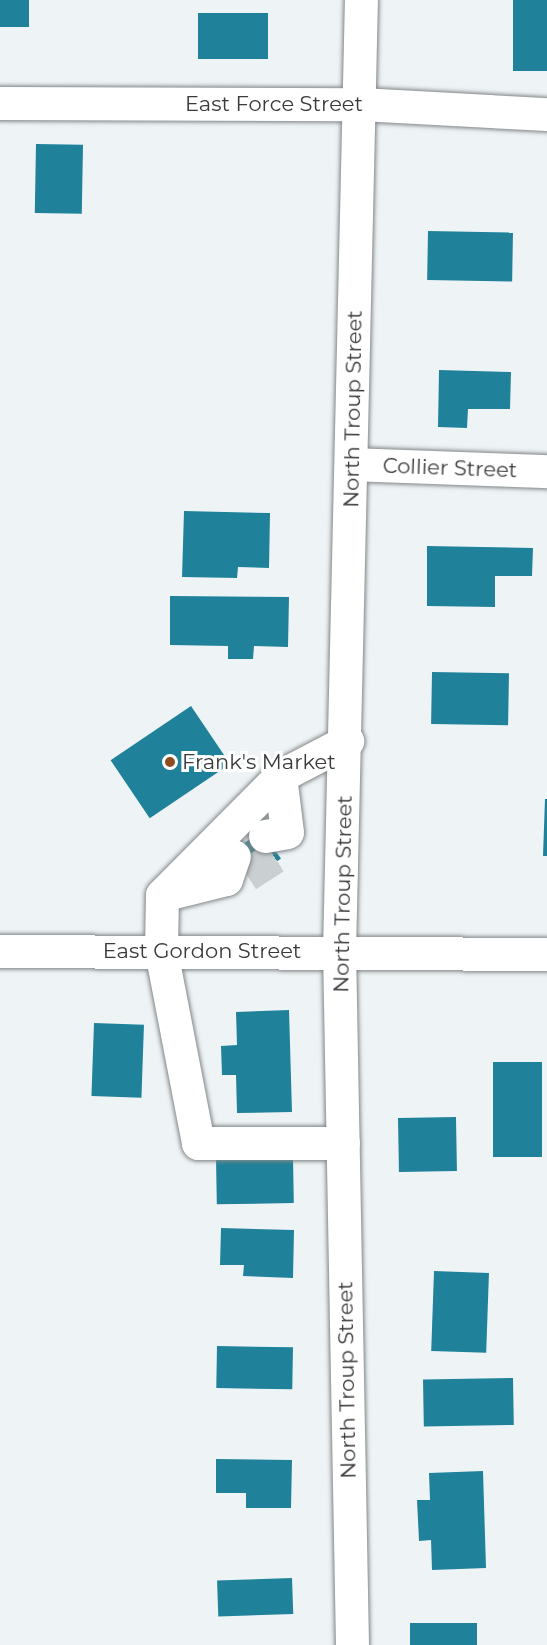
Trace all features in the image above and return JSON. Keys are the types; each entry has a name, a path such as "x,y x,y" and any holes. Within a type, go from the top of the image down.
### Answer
{"street":[{"name":"North Troup Street","path":"352,1645 339,952 347,741 361,0"},
{"name":"East Force Street","path":"0,103 360,104 547,114"},
{"name":"Collier Street","path":"352,464 547,471"},
{"path":"343,1143 198,1143 161,951 162,895 280,776 347,741"},
{"path":"277,841 280,776"},
{"path":"162,895 236,870"},
{"name":"East Gordon Street","path":"0,951 547,954"}],"building":[{"path":"0,0 29,0 29,27 0,27"},
{"path":"513,0 547,0 547,71 513,71"},
{"path":"198,13 268,13 268,59 198,59"},
{"path":"36,144 83,145 82,214 35,213"},
{"path":"428,231 513,232 512,281 427,280"},
{"path":"439,370 511,372 510,409 468,409 467,428 438,427"},
{"path":"184,511 270,513 269,568 238,567 237,578 182,577"},
{"path":"427,546 533,548 532,576 495,576 495,607 427,606"},
{"path":"170,596 289,597 288,647 254,646 253,659 228,659 228,646 170,645"},
{"path":"432,672 509,673 508,725 431,724"},
{"name":"Frank's Market","path":"191,706 230,764 150,818 111,760"},
{"path":"545,799 547,799 547,856 543,856"},
{"path":"261,831 281,859 252,880 232,852"},
{"path":"289,1010 292,1112 237,1113 236,1075 222,1075 221,1046 237,1045 236,1012"},
{"path":"94,1023 144,1025 141,1098 91,1096"},
{"path":"493,1062 542,1062 542,1157 493,1157"},
{"path":"456,1117 457,1171 399,1172 398,1118"},
{"path":"293,1157 294,1203 217,1204 216,1158"},
{"path":"221,1228 294,1230 293,1278 243,1276 244,1265 220,1265"},
{"path":"434,1271 489,1273 486,1353 431,1351"},
{"path":"217,1346 293,1347 292,1389 216,1388"},
{"path":"513,1378 514,1425 424,1427 423,1380"},
{"path":"216,1459 292,1460 291,1508 246,1508 246,1493 216,1493"},
{"path":"483,1471 486,1568 432,1570 431,1540 419,1541 417,1500 430,1500 429,1473"},
{"path":"292,1578 293,1614 218,1617 217,1581"},
{"path":"410,1623 477,1623 477,1645 410,1645"}],"tunnel":[{"path":"247,875 278,855"}],"place":[{"name":"Frank's Market","path":"170,762"}]}
